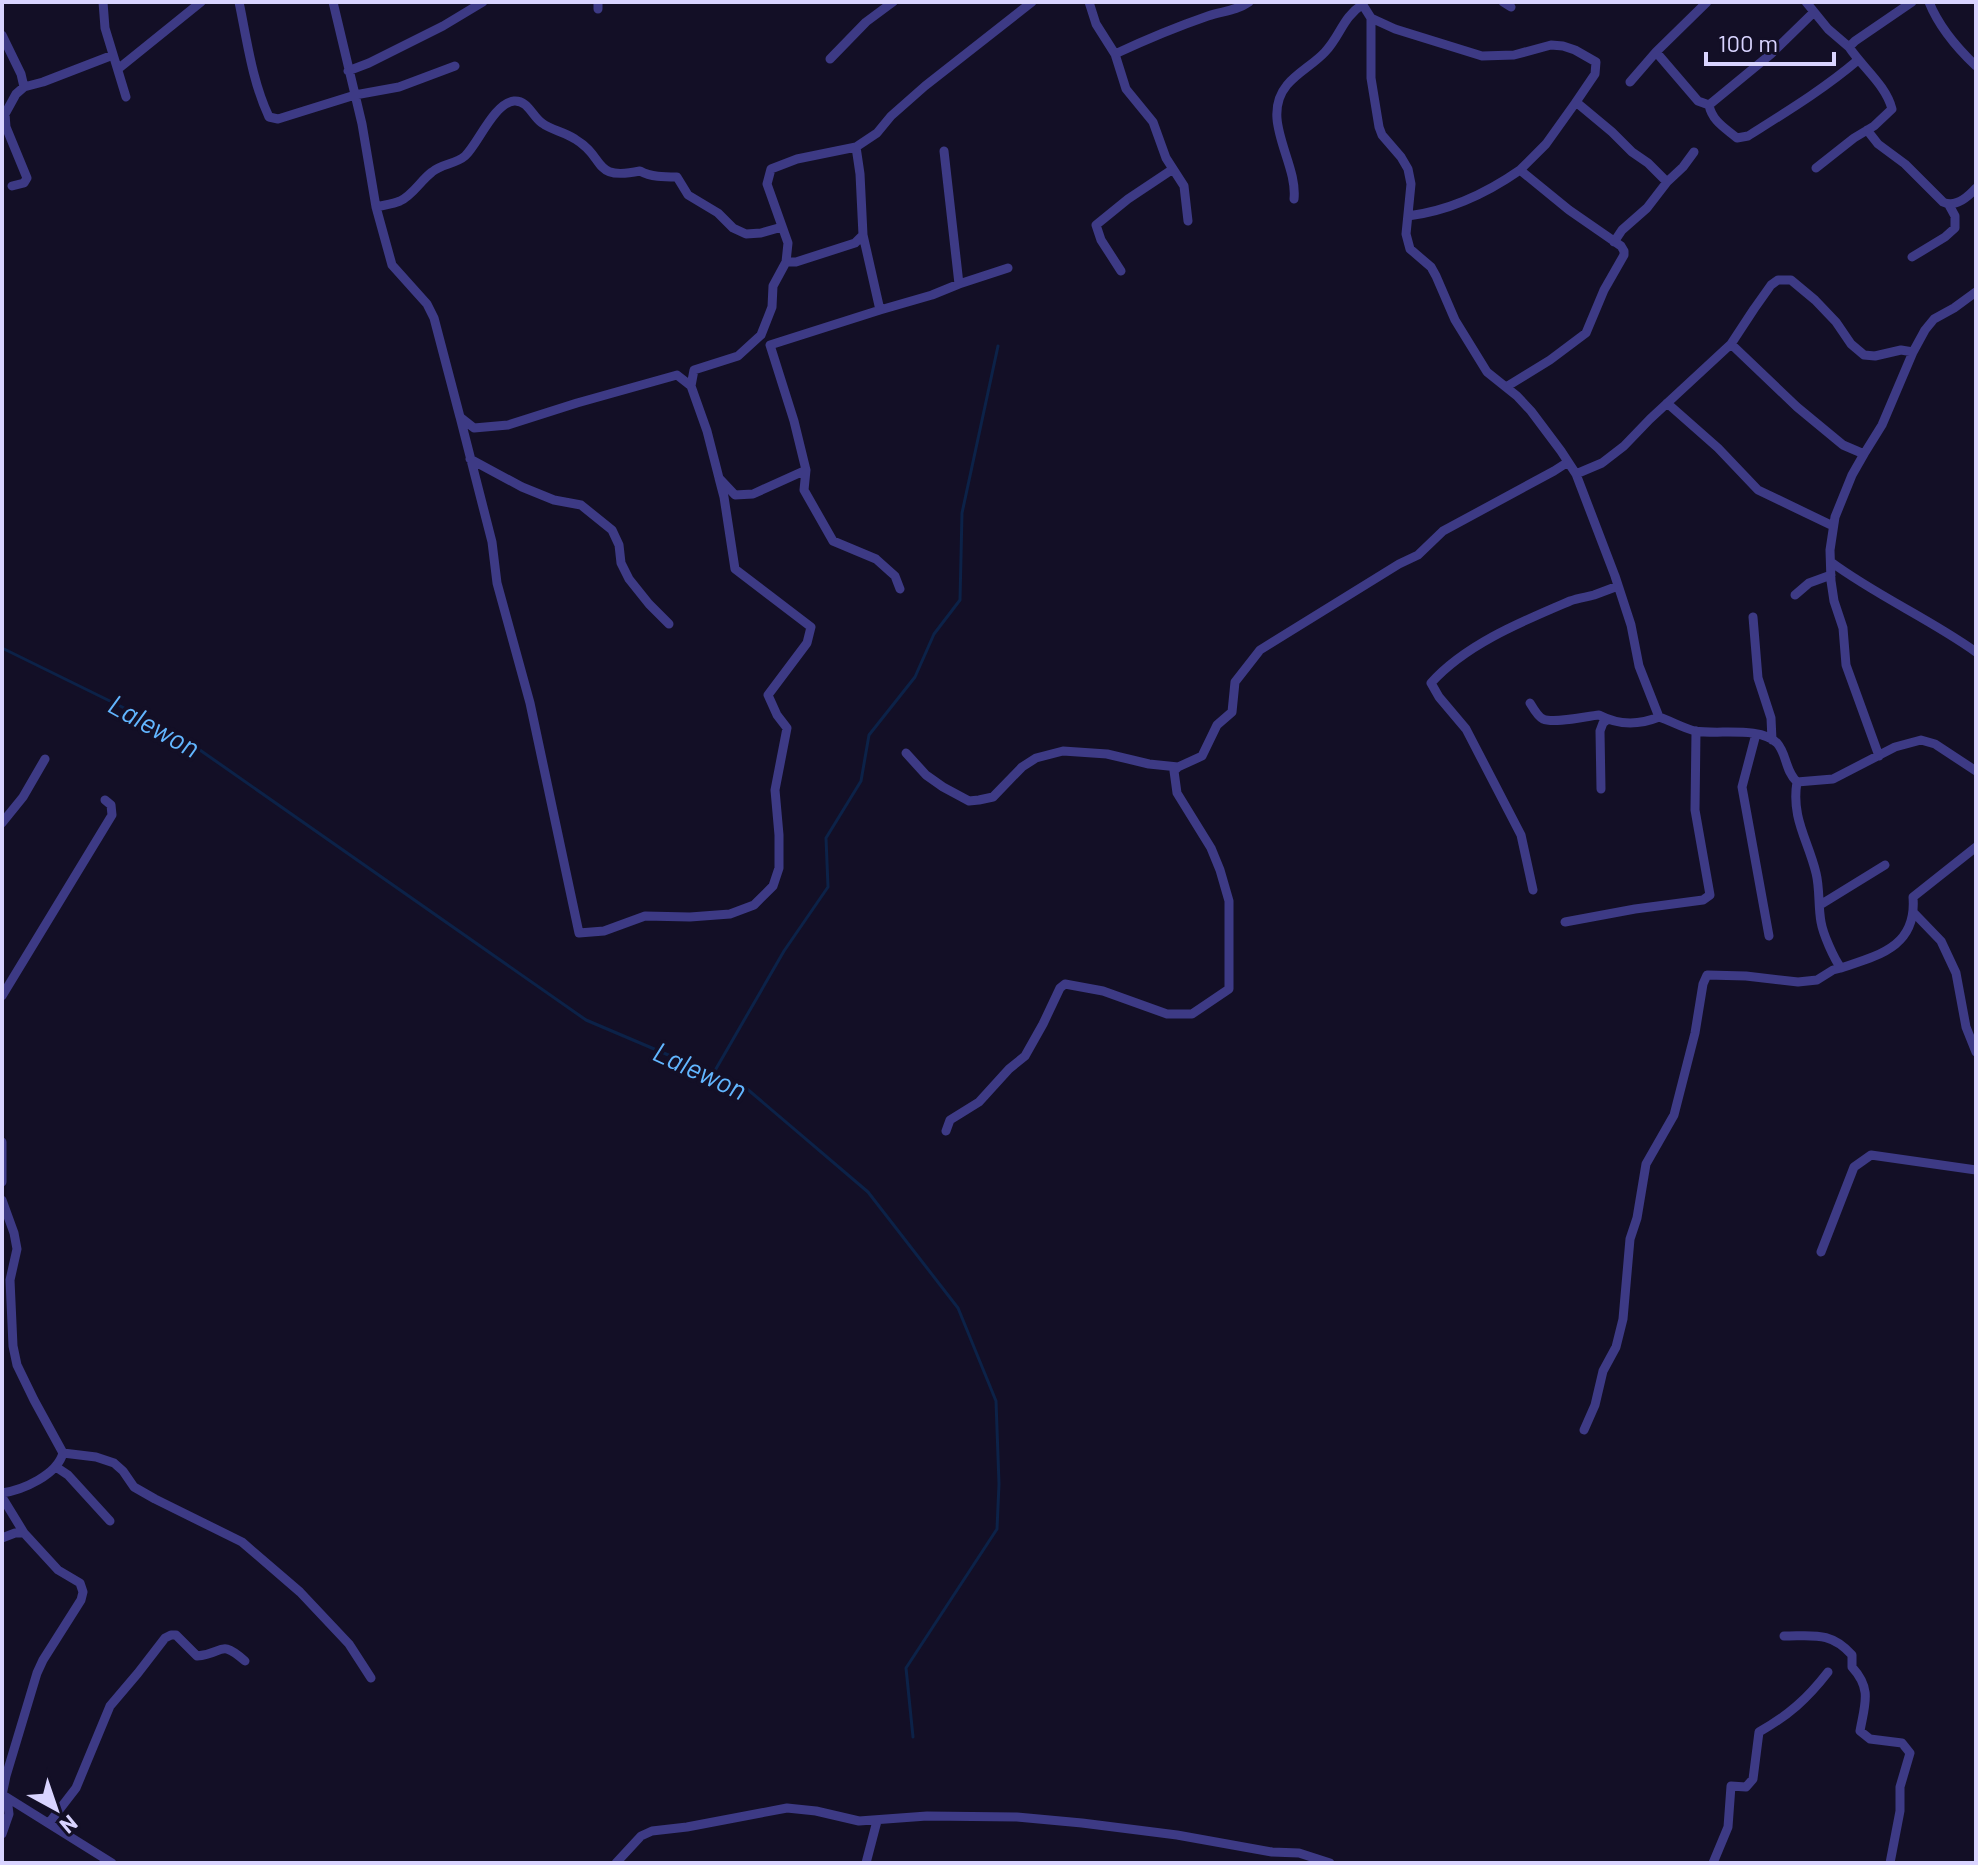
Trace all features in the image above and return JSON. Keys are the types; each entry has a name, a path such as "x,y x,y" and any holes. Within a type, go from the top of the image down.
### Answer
{"street":[{"path":"103,2 105,28 126,97"},
{"path":"118,69 201,2"},
{"path":"239,2 251,61 269,117 278,119 355,95 399,87 455,66"},
{"path":"333,2 355,95 376,207 392,265 427,304 434,318 492,542 497,583 530,703 579,933 604,931 645,916 730,914 754,905 773,886 779,868 775,790 787,728 768,695 807,643 811,627 735,569 724,497 707,431 691,386 694,370 1008,268"},
{"path":"348,71 443,26 483,2"},
{"path":"830,59 866,22 893,2"},
{"path":"738,356 761,335 772,307 773,286 786,262 788,243 767,184 771,169 797,159 856,147 877,133 925,86 1032,2"},
{"path":"1089,2 1096,24 1115,54 1126,89 1153,122 1166,158 1184,186 1188,221"},
{"path":"1115,54 1155,35 1235,10 1249,2"},
{"path":"1630,82 1707,2"},
{"path":"1806,2 1828,29 1849,47 1882,89 1892,109 1816,168"},
{"path":"1849,47 1912,2"},
{"path":"1929,2 1947,33 1976,66"},
{"path":"1294,199 1293,173 1284,154 1278,99 1287,85 1333,44 1341,26 1362,3 1371,18 1371,78 1379,127 1408,169 1411,184 1406,234 1410,249 1431,267 1455,320 1487,372 1531,411 1576,474 1618,586 1631,625 1639,666 1659,717"},
{"path":"1709,105 1771,54 1814,12"},
{"path":"1371,18 1395,29 1482,56 1514,55 1551,45 1575,50 1596,62 1595,74 1576,102 1546,144 1520,170 1500,184 1443,209 1408,216"},
{"path":"2,35 24,87"},
{"path":"1656,52 1698,101 1709,105"},
{"path":"12,186 24,183 27,178 6,127 5,114 16,94 24,87 113,55"},
{"path":"1709,105 1716,121 1737,138 1748,136 1802,103 1858,60"},
{"path":"376,207 401,200 433,170 465,157 490,120 505,105 514,101 527,105 542,123 575,138 605,170 618,176 640,171 659,177 677,177 688,195 746,234 782,227"},
{"path":"1576,102 1667,182"},
{"path":"1867,130 1878,144 1905,164 1949,205 1955,216 1955,228 1912,257"},
{"path":"856,147 863,235 880,310"},
{"path":"944,151 959,284"},
{"path":"1614,242 1622,230 1653,202 1694,152"},
{"path":"1121,271 1101,240 1096,225 1173,169"},
{"path":"1506,387 1586,333 1604,290 1624,255 1624,251 1614,242 1520,170"},
{"path":"1949,205 1969,196 1976,188"},
{"path":"786,262 796,262 855,243 863,235"},
{"path":"1576,474 1602,463 1613,454 1731,344 1771,285 1778,280 1791,280 1815,300 1864,355 1875,356 1901,350 1913,352"},
{"path":"1879,756 1846,665 1843,628 1834,601 1831,575 1833,526 1852,475 1882,425 1925,330 1934,319 1976,292"},
{"path":"1731,344 1797,407 1843,445 1864,454"},
{"path":"770,345 806,470 804,490 833,541 876,559 895,576 900,589"},
{"path":"460,417 474,428 508,425 677,375 691,386"},
{"path":"1667,403 1718,448 1758,490 1833,526"},
{"path":"470,459 522,487 554,500 581,505 612,530 629,579 669,624"},
{"path":"946,1131 950,1120 979,1102 1025,1056 1060,988 1065,984 1103,991 1167,1014 1192,1014 1229,989 1229,901 1211,848 1177,793 1174,771 1202,756 1217,725 1232,712 1235,682 1260,650 1418,555 1443,531 1568,462"},
{"path":"719,478 735,495 753,494 806,470"},
{"path":"1831,562 1867,587 1947,631 1976,652"},
{"path":"1795,595 1809,583 1831,575"},
{"path":"1533,890 1521,835 1466,729 1431,683 1463,655 1516,624 1573,600 1618,586"},
{"path":"1753,617 1758,678 1771,718 1772,740"},
{"path":"1530,703 1544,720 1599,715 1607,720 1637,723 1659,717 1696,731 1763,734 1783,753 1791,777 1797,782 1833,779 1895,747 1921,740 1935,744 1976,771"},
{"path":"1601,789 1600,731 1607,720"},
{"path":"1565,922 1703,900 1710,895 1695,810 1696,731"},
{"path":"1756,734 1742,787 1769,936"},
{"path":"906,753 926,775 969,801 993,797 1022,767 1036,758 1063,751 1107,754 1178,767"},
{"path":"2,823 23,797 45,759"},
{"path":"1797,782 1795,792 1799,820 1817,875 1821,923 1841,968"},
{"path":"2,996 112,815 111,805 105,800"},
{"path":"1584,1430 1595,1405 1603,1371 1616,1347 1623,1319 1630,1239 1637,1218 1646,1164 1674,1115 1707,975 1798,982 1817,980 1833,970 1882,955 1901,940 1912,922 1913,897 1976,847"},
{"path":"1820,905 1885,865"},
{"path":"1914,913 1941,941 1956,973 1966,1027 1976,1052"},
{"path":"2,1142 2,1182"},
{"path":"1821,1252 1854,1167 1871,1155 1976,1170"},
{"path":"2,1200 17,1249 10,1280 13,1346 17,1365 63,1453 61,1461 48,1474 2,1495 24,1533 58,1570 80,1583 83,1592 37,1673 10,1757 2,1795 9,1814 2,1834"},
{"path":"63,1453 96,1457 114,1463 134,1487 242,1542 300,1592 349,1644 371,1678"},
{"path":"56,1467 68,1475 110,1521"},
{"path":"2,1538 24,1533"},
{"path":"49,1823 76,1788 110,1706 165,1638 176,1635 197,1656 228,1648 245,1661"},
{"path":"1784,1636 1821,1636 1842,1643 1852,1655 1852,1667 1863,1679 1866,1692 1860,1731 1870,1739 1902,1743 1910,1753 1900,1787 1900,1811 1890,1863"},
{"path":"1713,1863 1728,1827 1731,1786 1746,1787 1753,1779 1759,1732 1783,1718 1809,1696 1828,1672"},
{"path":"2,1795 112,1863"},
{"path":"616,1863 641,1836 652,1831 787,1808 859,1821 927,1816 1069,1821 1177,1835 1272,1852 1299,1853 1330,1863"},
{"path":"866,1863 877,1821"}],"waterway":[{"path":"713,1074 784,951 828,887 826,838 861,781 869,735 915,677 934,634 960,600 962,513 998,346"},
{"name":"Lalewon","path":"2,648 177,734 586,1020 746,1088 868,1192 958,1308 996,1401 997,1529 906,1668 913,1737"}]}
